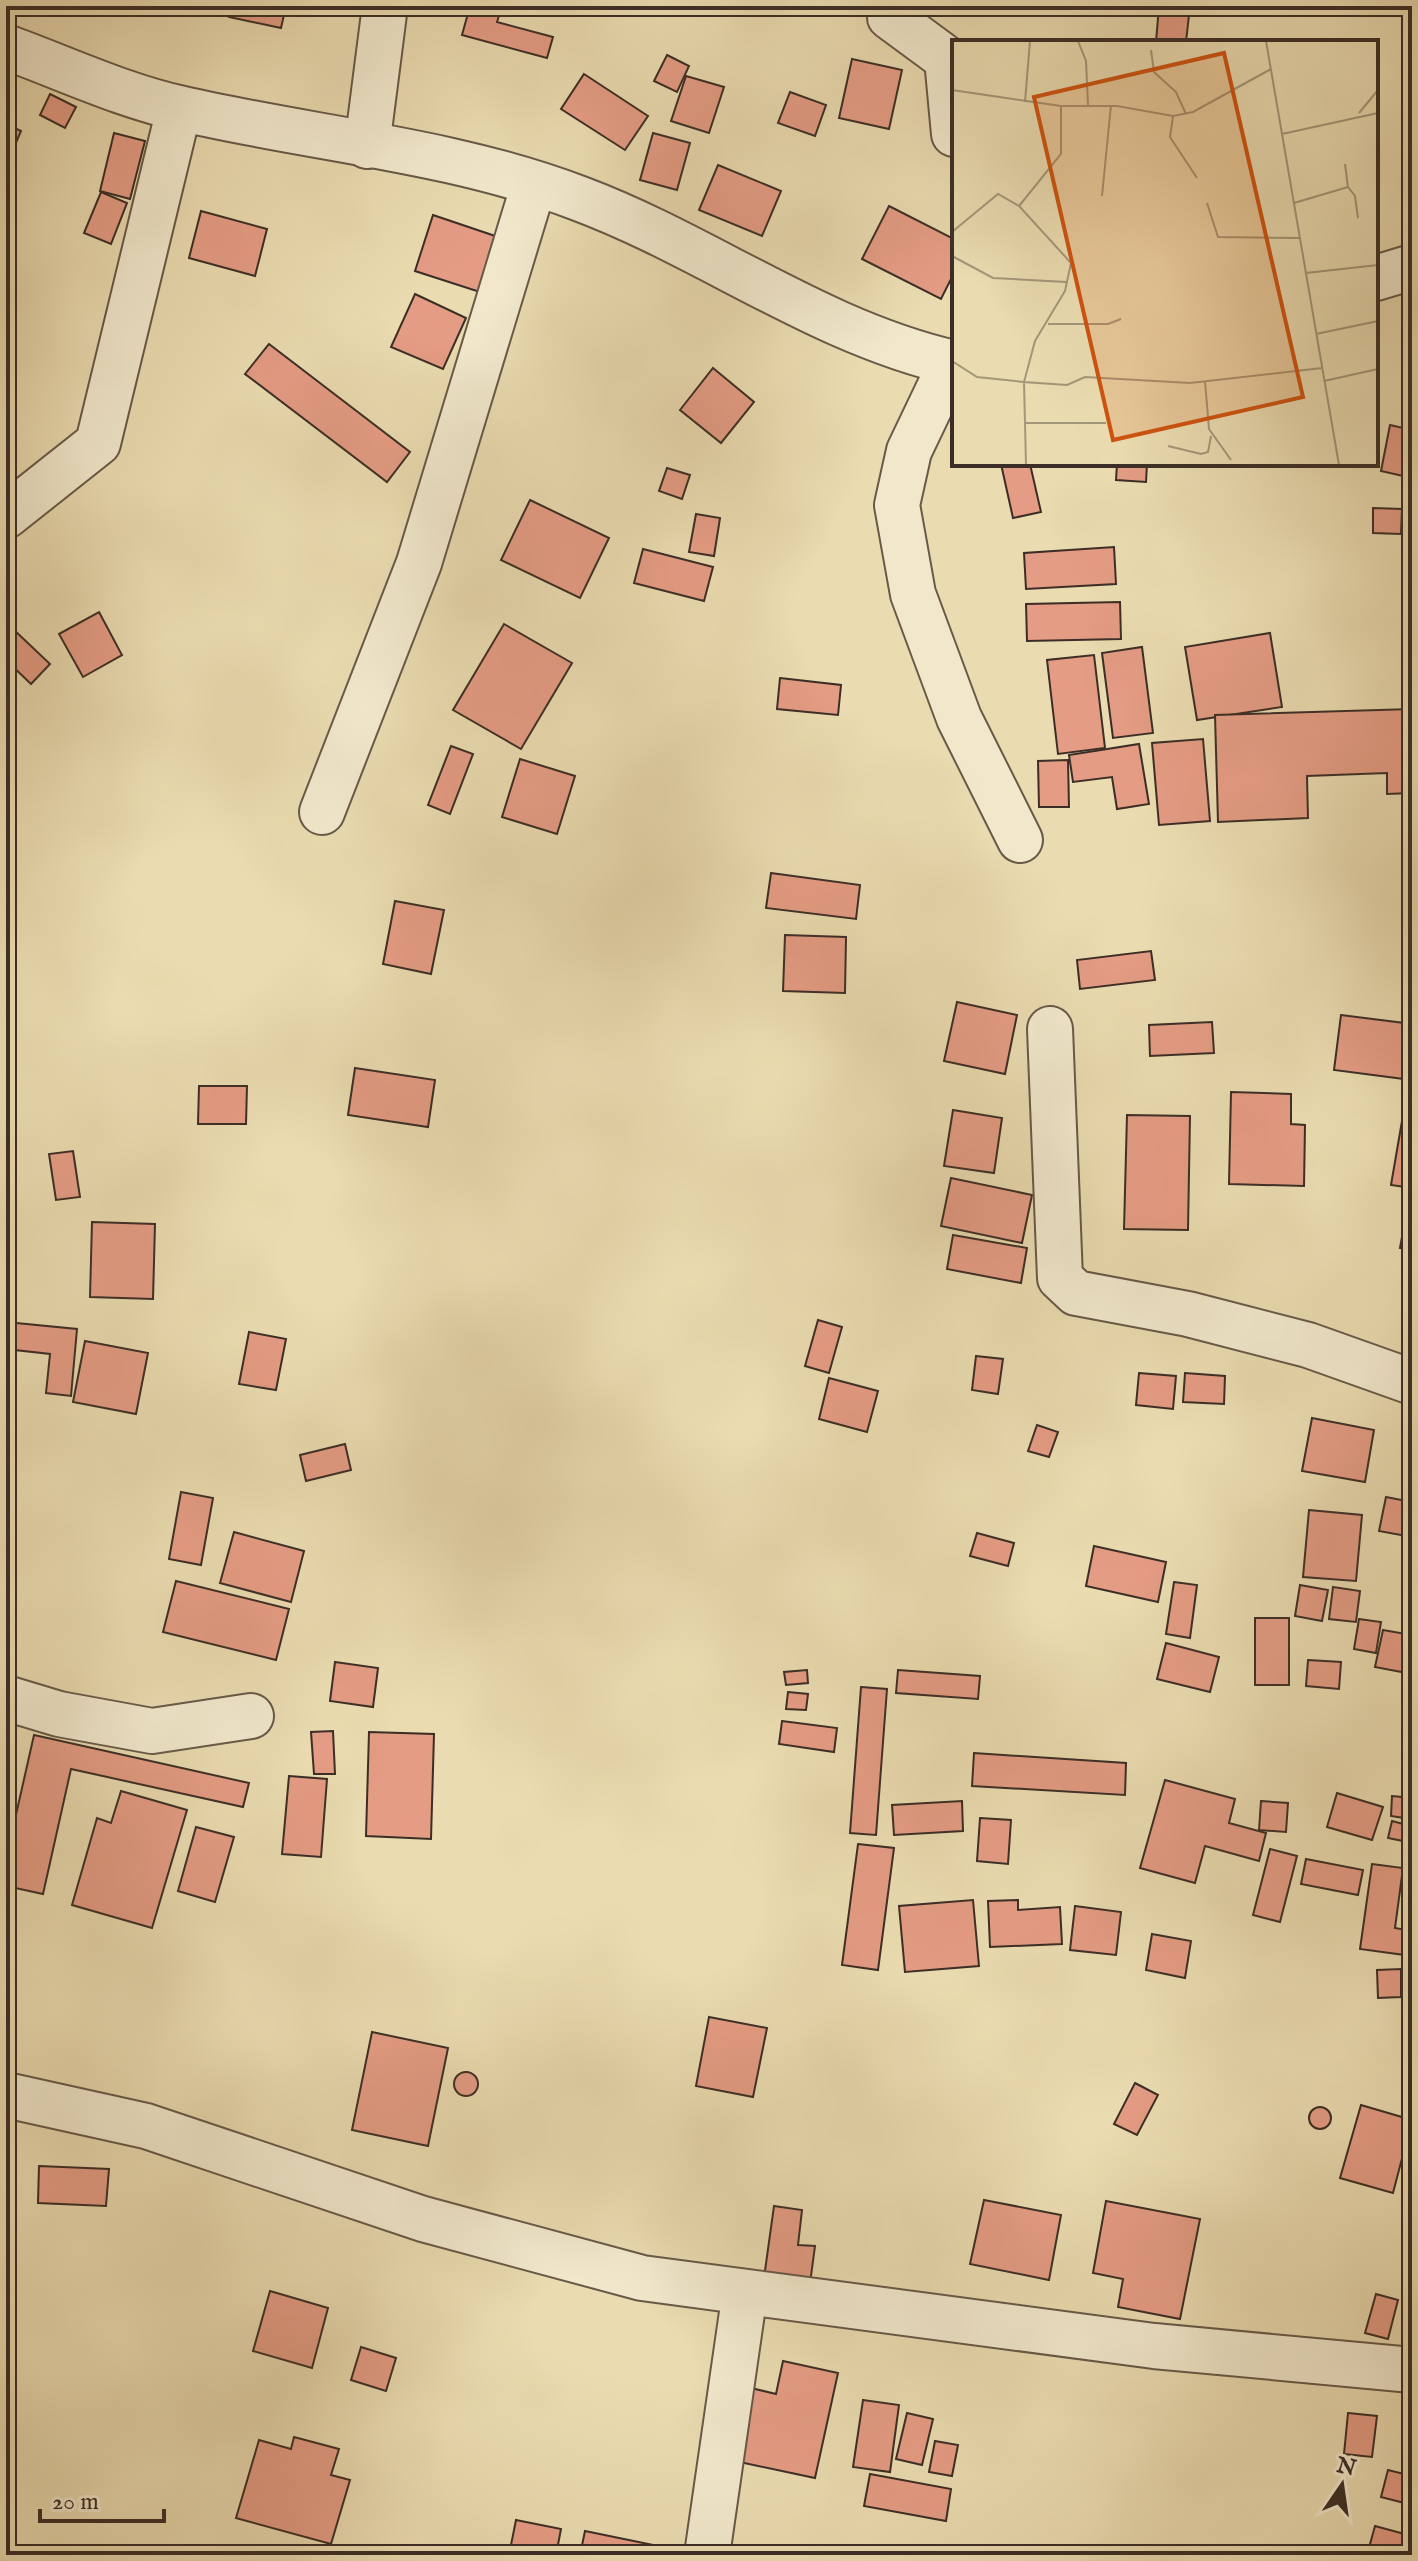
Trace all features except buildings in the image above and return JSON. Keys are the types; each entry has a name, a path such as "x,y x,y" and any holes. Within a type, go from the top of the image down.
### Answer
{"street":[{"path":"367,146 385,6"},
{"path":"891,6 890,17 947,59 952,113"},
{"path":"6,47 179,109 417,154 577,197 659,231 743,279 873,339 952,363"},
{"path":"6,516 98,443 179,109"},
{"path":"322,812 419,563 534,184"},
{"path":"1378,277 1412,267"},
{"path":"952,365 909,451 897,505 913,594 928,636 959,718 1020,840"},
{"path":"1050,1029 1060,1278 1076,1293 1188,1314 1293,1341 1412,1382"},
{"path":"6,1698 59,1714 152,1731 251,1716"},
{"path":"6,2095 146,2126 397,2211 627,2274 1154,2346 1412,2370"},
{"path":"707,2555 745,2292"}]}
